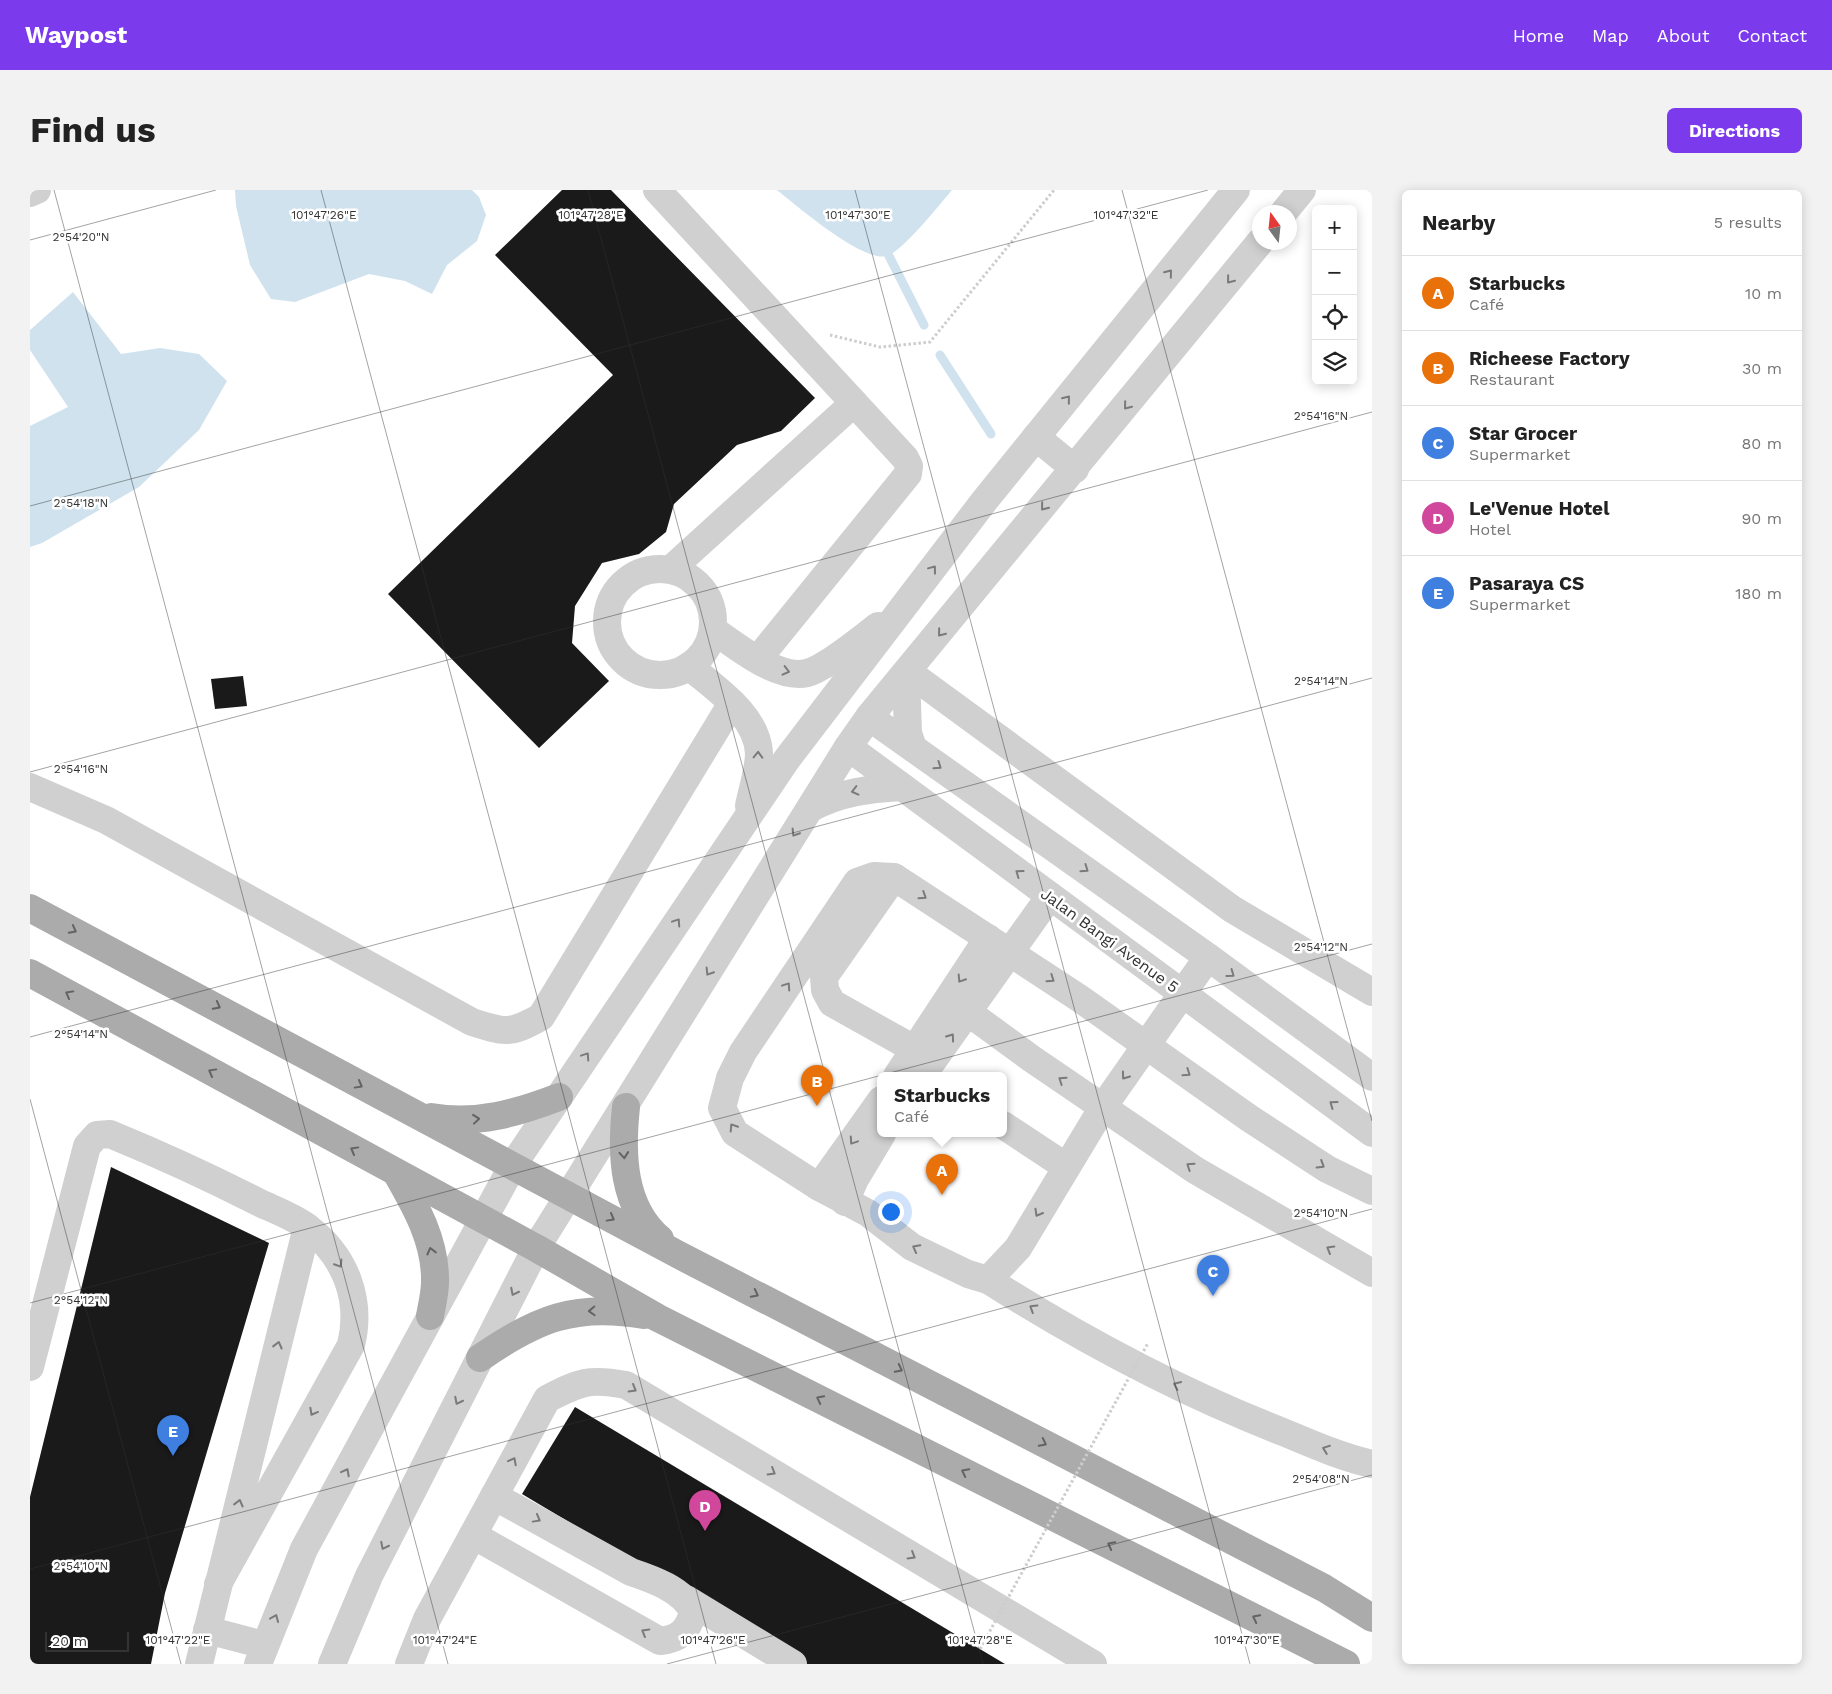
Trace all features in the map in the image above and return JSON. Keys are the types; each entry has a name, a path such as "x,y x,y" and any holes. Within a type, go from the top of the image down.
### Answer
{"main road":[{"path":"30,908 238,1017 410,1113 514,1165 679,1255 1324,1588 1372,1618"},
{"path":"30,973 536,1248 658,1318 1341,1662"},
{"path":"410,1113 467,1120 490,1118 528,1109 559,1097"},
{"path":"626,1107 622,1140 625,1169 633,1202 647,1229 679,1255"},
{"path":"397,1174 426,1231 434,1258 435,1283 430,1316"},
{"path":"480,1358 513,1335 544,1321 581,1312 617,1311 658,1318"}],"street":[{"path":"30,193 37,190"},
{"path":"657,190 905,458 908,466 908,474 758,659"},
{"path":"208,1630 261,1654 304,1549 482,1219 514,1165 559,1097 787,759 1036,437 1236,190"},
{"path":"1290,205 1302,190"},
{"path":"332,1664 369,1576 536,1248 568,1195 626,1107 848,747 869,717 1253,250"},
{"path":"671,569 854,403"},
{"path":"1036,437 1075,469"},
{"path":"654,569 671,569 686,575 699,585 708,598 714,614 713,630 709,644 700,657 689,666 673,674 656,675 639,671 624,661 619,655 608,632 607,614 613,598 623,584 637,574 654,569"},
{"path":"713,630 758,659 789,673 807,673 834,658 908,602"},
{"path":"787,759 838,721 871,649"},
{"path":"689,666 732,703 756,732 759,755 746,820"},
{"path":"907,673 908,733 913,748"},
{"path":"907,673 1232,909 1372,992"},
{"path":"30,787 106,820 472,1022 494,1030 517,1030 541,1018 732,703"},
{"path":"838,721 869,717 1208,956 1372,1078"},
{"path":"838,721 848,747"},
{"name":"Jalan Bangi Avenue 5","path":"848,747 1372,1133"},
{"path":"811,808 830,798 866,788 902,787"},
{"path":"1372,1191 1327,1168 1265,1128 999,945 894,877 874,876 856,882 743,1052 730,1078 722,1108 735,1133 819,1187 868,1213 912,1247 968,1274 988,1280 1043,1314 1144,1369 1249,1419 1351,1459 1372,1464"},
{"path":"894,877 824,977 825,990 832,1003 917,1070"},
{"path":"917,1070 999,945 1050,896"},
{"path":"917,1070 968,1012 999,945"},
{"path":"988,1280 1018,1248 1065,1166 1103,1107 1208,956"},
{"path":"968,1012 1195,1170 1372,1273"},
{"path":"819,1187 877,1106"},
{"path":"1007,1128 1065,1166"},
{"path":"30,1367 87,1146 97,1135 110,1134 213,1179 307,1227 335,1256 345,1272 356,1306 356,1326 350,1345 218,1584"},
{"path":"845,1202 854,1180 880,1137"},
{"path":"199,1664 307,1227"},
{"path":"409,1664 427,1619 547,1399 576,1384 600,1380 626,1385 1093,1664"},
{"path":"494,1496 631,1572 650,1578 793,1664"},
{"path":"473,1535 660,1641 677,1637 690,1625 693,1612 686,1599"},
{"path":"1324,1588 1372,1609"}],"path":[{"path":"825,333 880,347 930,342 1054,190"},
{"path":"980,1649 1148,1343"}],"water":[{"path":"235,190 472,190 479,197 486,215 477,241 447,265 432,294 405,281 369,274 295,302 271,299 250,265 236,206"},
{"path":"777,190 952,190 902,246 887,256 876,256 862,251 831,232"},
{"path":"73,292 121,354 160,348 199,354 227,381 199,430 139,487 42,543 30,547 30,426 68,407 30,350 30,330"}],"building":[{"path":"562,190 611,190 815,398 781,431 737,445 674,504 666,532 639,554 602,563 575,606 572,643 609,681 539,748 388,594 613,375 495,255"},
{"path":"243,676 247,706 215,709 211,679"},
{"path":"111,1167 269,1243 165,1593 151,1664 30,1664 30,1497"},
{"path":"575,1407 1005,1664 807,1664 522,1494"}],"waterway":[{"path":"889,256 924,325"},
{"path":"940,355 991,434"}],"place":[{"name":"Richeese Factory","path":"817,1106"},
{"name":"Starbucks","path":"942,1195"},
{"name":"Star Grocer","path":"1213,1296"},
{"name":"Pasaraya CS","path":"173,1456"},
{"name":"Le'Venue Hotel","path":"705,1531"}]}
